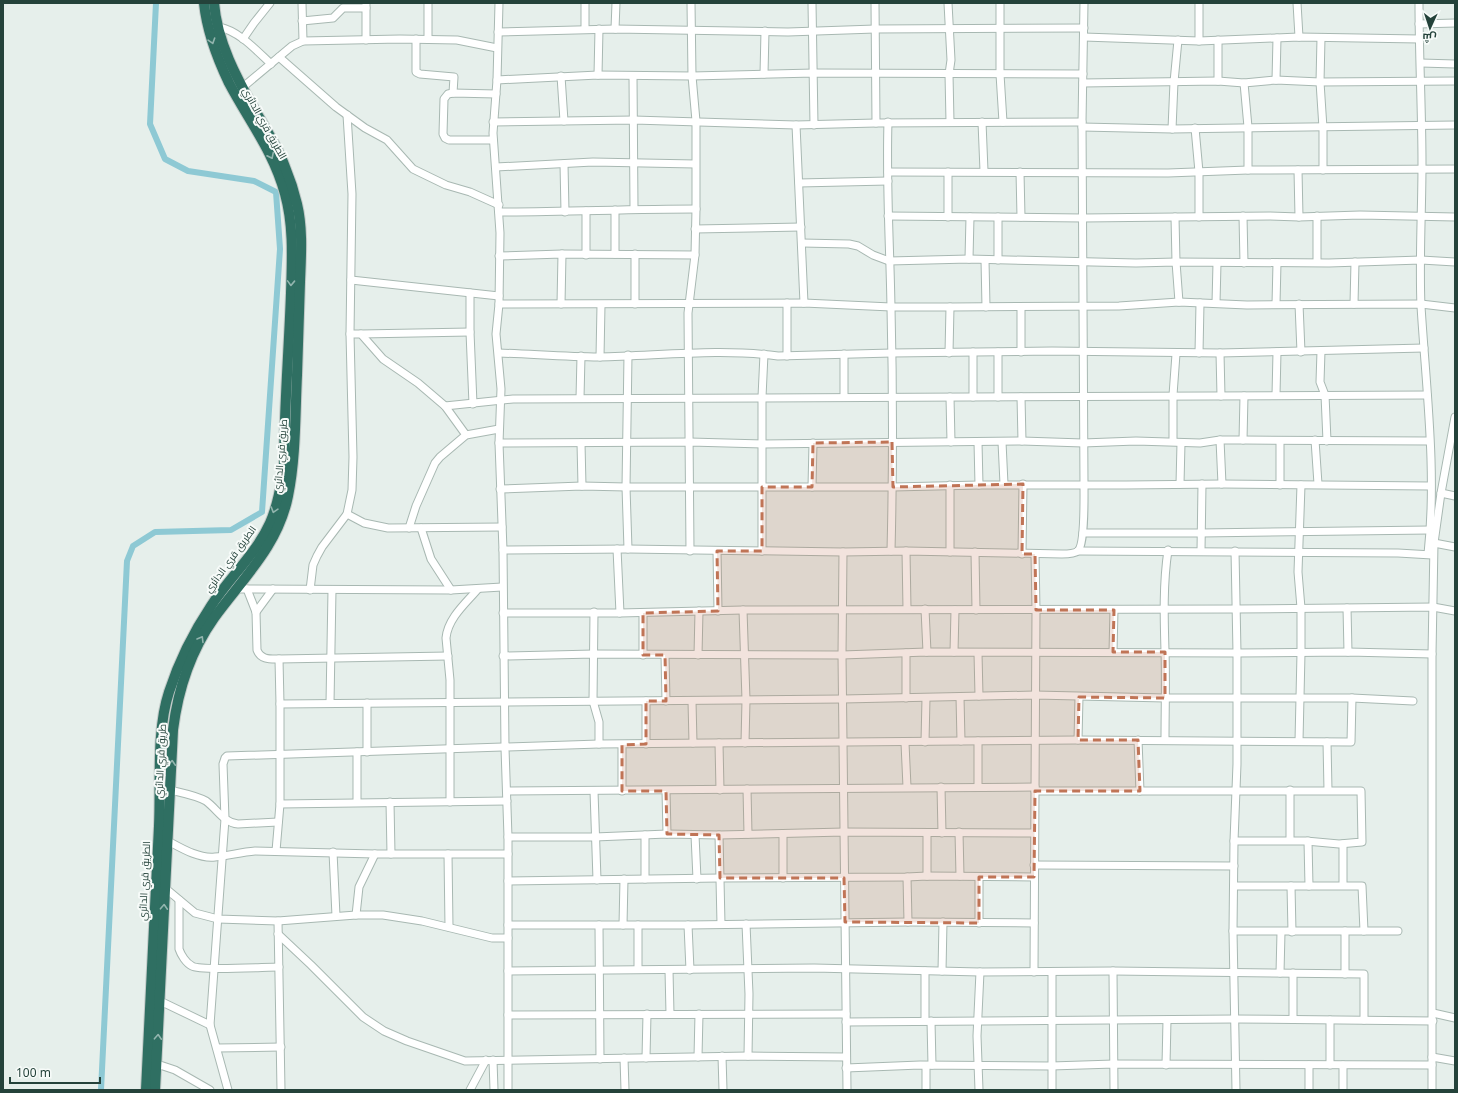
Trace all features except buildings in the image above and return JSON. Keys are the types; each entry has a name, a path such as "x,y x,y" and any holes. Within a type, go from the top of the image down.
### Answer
{"highway":[{"name":"الطريق قري الدائري","path":"146,1090 158,854 161,747 166,701 182,657 194,634 211,605 254,550 269,524 274,513 281,487 284,466 292,259 290,216 286,195 274,161 219,62 208,28 204,3"},
{"name":"طريق قري الدائري","path":"155,1090 170,790 176,708 184,676 200,640 215,617 243,589 254,568 273,539 282,518 289,495 295,436 301,239 297,204 284,164 229,60 219,27 214,3"}],"street":[{"path":"243,39 270,3"},
{"path":"302,3 302,41"},
{"path":"428,3 428,39"},
{"path":"499,3 497,80 493,140 499,212 499,304 496,334 501,401 499,443 503,550 503,656 508,837 508,1090"},
{"path":"585,3 585,30"},
{"path":"615,29 616,3"},
{"path":"690,551 688,313 695,255 696,229 696,121 692,76 691,3"},
{"path":"812,3 814,125"},
{"path":"875,3 876,122"},
{"path":"948,3 948,28 951,60 949,74 950,122"},
{"path":"1000,3 1000,74 1003,122"},
{"path":"1078,550 1083,533 1084,485 1082,124 1084,3"},
{"path":"1199,3 1199,41"},
{"path":"1297,3 1299,37"},
{"path":"1419,3 1422,125 1421,304 1429,441 1433,607 1432,1090"},
{"path":"302,21 333,18 343,8 366,5 366,40"},
{"path":"1419,24 1455,23"},
{"path":"219,27 243,39 271,64"},
{"path":"498,32 599,29 813,31 948,28 1084,28"},
{"path":"598,75 599,29"},
{"path":"764,74 765,31"},
{"path":"1084,37 1199,41 1299,37 1419,39"},
{"path":"1276,80 1277,38"},
{"path":"1321,38 1320,82 1324,128 1324,170"},
{"path":"416,39 416,72 454,77 453,93"},
{"path":"243,87 278,57 302,41 416,39 457,40 498,48"},
{"path":"1172,128 1178,40"},
{"path":"1218,40 1218,81"},
{"path":"278,57 364,128 387,140 416,172 446,185 470,192 498,205"},
{"path":"1421,63 1455,64"},
{"path":"497,80 598,75 692,76 814,73 1083,74"},
{"path":"561,76 564,121"},
{"path":"633,76 634,209"},
{"path":"1083,83 1218,81 1244,83 1276,80 1320,82 1455,81"},
{"path":"1244,83 1248,127 1248,170"},
{"path":"493,140 449,140 445,138 443,134 444,99 448,94 453,93 496,94"},
{"path":"310,590 313,566 319,552 347,514 352,490 353,457 350,334 352,194 347,115"},
{"path":"493,122 634,120 796,125 876,122 1003,122 1172,128 1324,128 1455,125"},
{"path":"888,122 888,216 892,353 893,487 891,551"},
{"path":"982,122 984,172"},
{"path":"796,125 804,303"},
{"path":"1195,128 1199,172 1199,217"},
{"path":"496,167 593,162 695,164"},
{"path":"564,164 565,212"},
{"path":"888,172 1131,173 1248,170 1455,169"},
{"path":"1298,170 1299,217"},
{"path":"948,172 948,217"},
{"path":"1020,172 1021,217"},
{"path":"799,183 888,181"},
{"path":"499,212 696,209"},
{"path":"615,210 615,254"},
{"path":"586,211 586,254"},
{"path":"888,216 1083,218 1243,216 1299,217 1360,215 1455,217"},
{"path":"1243,216 1244,263"},
{"path":"1317,216 1317,262"},
{"path":"970,217 970,260"},
{"path":"998,217 998,260"},
{"path":"1176,217 1176,262 1179,302"},
{"path":"696,229 801,227"},
{"path":"802,242 849,244 858,246 873,255 889,261 998,260 1136,263 1277,263 1421,260 1455,262"},
{"path":"499,256 562,254 695,255"},
{"path":"561,304 562,254"},
{"path":"634,304 636,254"},
{"path":"985,260 986,307"},
{"path":"1354,304 1355,262"},
{"path":"1216,263 1216,303"},
{"path":"1276,304 1277,263"},
{"path":"351,280 499,296"},
{"path":"470,293 473,404"},
{"path":"499,304 601,305 804,303 891,307 1084,307 1179,302 1246,305 1421,304 1455,308"},
{"path":"787,303 787,356"},
{"path":"1199,353 1200,303"},
{"path":"1299,304 1301,352"},
{"path":"600,357 601,305"},
{"path":"949,353 950,307"},
{"path":"1020,307 1021,352"},
{"path":"350,334 470,332"},
{"path":"360,334 383,359 418,383 445,406 466,435"},
{"path":"498,353 600,357 689,353 764,354 787,356 973,352 1176,354 1424,348"},
{"path":"1321,351 1320,382 1325,395 1327,441"},
{"path":"973,352 974,397"},
{"path":"998,352 998,397"},
{"path":"1276,395 1277,352"},
{"path":"1220,353 1221,396"},
{"path":"762,551 762,397 764,354"},
{"path":"844,354 844,398"},
{"path":"1173,441 1173,395 1176,354"},
{"path":"628,355 626,399 628,549"},
{"path":"580,398 581,356"},
{"path":"445,406 513,399 580,398 892,398 1427,394"},
{"path":"1243,440 1244,396"},
{"path":"950,397 951,442"},
{"path":"1021,397 1022,441"},
{"path":"1431,555 1441,493 1452,451 1455,416"},
{"path":"409,528 416,506 435,463 440,457 466,435 499,430"},
{"path":"499,443 690,442 762,444 1022,441 1083,443 1173,441 1181,443 1200,443 1220,440 1429,441"},
{"path":"1220,440 1222,484"},
{"path":"1315,440 1318,484"},
{"path":"1280,441 1280,485"},
{"path":"978,442 979,485"},
{"path":"1002,442 1004,484"},
{"path":"582,443 582,486"},
{"path":"812,487 813,443"},
{"path":"1180,484 1181,443"},
{"path":"500,489 582,486 626,488 893,487 1004,484 1318,484 1430,486"},
{"path":"1022,554 1023,484"},
{"path":"1201,551 1202,484"},
{"path":"950,485 950,552"},
{"path":"1299,742 1301,653 1301,608 1299,580 1300,485"},
{"path":"1441,493 1455,496"},
{"path":"347,514 364,523 377,527 388,528 502,527"},
{"path":"421,528 431,559 451,590"},
{"path":"1083,533 1430,530"},
{"path":"1434,543 1455,547"},
{"path":"503,550 628,549 690,551 906,551 1062,554 1074,553 1078,550 1168,550 1398,552 1431,555"},
{"path":"617,550 620,613"},
{"path":"1165,740 1165,652 1163,609 1165,568 1168,550"},
{"path":"717,551 718,610"},
{"path":"906,551 907,610"},
{"path":"1235,551 1237,654 1237,742 1234,841 1236,1090"},
{"path":"842,552 847,1090"},
{"path":"976,552 976,610"},
{"path":"1034,972 1034,833 1036,741 1035,554"},
{"path":"448,656 263,658 259,655 257,650 256,612 243,589 451,590 502,587"},
{"path":"256,612 273,589"},
{"path":"450,802 450,703 446,638 447,630 454,618 478,589"},
{"path":"330,703 332,590"},
{"path":"503,613 643,613 718,610 1114,610 1433,607 1455,611"},
{"path":"1347,608 1348,652"},
{"path":"926,609 927,652"},
{"path":"743,610 746,700 745,743"},
{"path":"954,652 955,610"},
{"path":"1113,652 1114,610"},
{"path":"698,655 699,611"},
{"path":"594,612 593,701 599,722 599,744"},
{"path":"643,613 643,655"},
{"path":"503,656 594,654 842,655 927,652 1165,652 1237,654 1348,652 1432,654"},
{"path":"978,652 979,696"},
{"path":"906,653 906,698"},
{"path":"665,655 666,701"},
{"path":"276,851 280,804 281,755 279,659"},
{"path":"280,704 692,701 979,696 1352,698 1413,701"},
{"path":"960,697 961,741"},
{"path":"1078,740 1079,697"},
{"path":"925,742 926,698"},
{"path":"228,1090 210,1025 221,856 225,819 224,764 227,756 599,744 1078,740 1351,742 1352,698"},
{"path":"646,701 646,744"},
{"path":"692,701 693,743"},
{"path":"367,704 367,752"},
{"path":"1138,740 1140,791"},
{"path":"978,741 978,787"},
{"path":"905,742 907,787"},
{"path":"1327,742 1328,790"},
{"path":"719,743 720,790"},
{"path":"622,744 622,791"},
{"path":"357,752 357,802"},
{"path":"507,791 666,791 907,787 978,787 1140,791 1362,791 1362,842 1343,844 1290,840 1234,841"},
{"path":"941,787 942,833"},
{"path":"747,789 748,834"},
{"path":"170,790 191,795 206,802 225,819 232,823 278,822"},
{"path":"1290,790 1290,840"},
{"path":"594,791 597,880"},
{"path":"666,791 667,834"},
{"path":"280,804 507,801"},
{"path":"390,802 391,854"},
{"path":"508,837 595,837 667,834 719,835 844,832 1034,833"},
{"path":"959,832 960,876"},
{"path":"927,833 927,876"},
{"path":"783,834 783,878"},
{"path":"645,835 645,879"},
{"path":"694,835 697,879"},
{"path":"719,835 721,924"},
{"path":"168,841 188,851 214,857 245,851 375,854 508,854"},
{"path":"1308,841 1309,886"},
{"path":"1343,844 1343,886"},
{"path":"333,852 336,916"},
{"path":"356,915 359,887 375,854"},
{"path":"448,854 449,927"},
{"path":"1034,865 1234,866"},
{"path":"508,881 927,876 1034,877"},
{"path":"907,877 908,922"},
{"path":"979,877 979,923"},
{"path":"624,879 624,925"},
{"path":"1234,886 1362,886 1364,931"},
{"path":"1291,886 1292,932"},
{"path":"165,888 195,913 218,919 278,921 356,915 400,917 492,938 508,938"},
{"path":"179,900 178,941 181,955 192,966 197,968 279,967"},
{"path":"278,921 282,1090"},
{"path":"508,925 688,925 845,922 1034,923"},
{"path":"942,971 943,922"},
{"path":"746,924 749,1015 748,1056"},
{"path":"600,925 600,1058"},
{"path":"638,925 638,969"},
{"path":"688,925 690,970"},
{"path":"1234,931 1398,931"},
{"path":"1345,931 1345,974"},
{"path":"1280,973 1281,932"},
{"path":"278,934 363,1016 384,1031 407,1041 464,1061 722,1056 846,1057"},
{"path":"508,972 747,968 980,972 1113,971 1364,974 1364,1020"},
{"path":"669,970 670,1014"},
{"path":"925,970 929,1066 926,1090"},
{"path":"1113,971 1114,1090"},
{"path":"978,1090 977,1022 980,972"},
{"path":"1052,972 1052,1090"},
{"path":"1293,973 1293,1019"},
{"path":"160,1001 210,1025"},
{"path":"646,1058 647,1014"},
{"path":"698,1014 698,1057"},
{"path":"508,1015 846,1014"},
{"path":"846,1022 977,1022 1235,1018 1364,1020 1433,1017 1455,1018"},
{"path":"1166,1065 1167,1020"},
{"path":"1330,1020 1330,1065"},
{"path":"217,1048 281,1047"},
{"path":"722,1056 723,1090"},
{"path":"1432,1057 1455,1061"},
{"path":"624,1058 625,1090"},
{"path":"470,1090 489,1060"},
{"path":"489,1060 494,1090"},
{"path":"156,1064 179,1072 210,1090"},
{"path":"846,1068 1114,1064 1432,1065"},
{"path":"1309,1065 1309,1090"},
{"path":"1343,1065 1343,1090"}],"highlighted area":[{"path":"892,442 893,487 1023,484 1022,554 1035,554 1036,610 1114,610 1113,652 1165,652 1165,698 1079,697 1078,740 1138,740 1140,791 1035,791 1034,877 979,877 979,923 845,922 844,878 720,878 719,835 667,834 666,791 622,791 622,745 646,744 646,701 666,701 665,655 643,655 643,613 718,611 717,551 762,551 762,487 812,487 813,443"}],"waterway":[{"path":"101,1090 127,561 133,546 155,532 231,530 262,512 280,249 276,192 254,181 188,171 165,159 150,124 156,3"}]}
